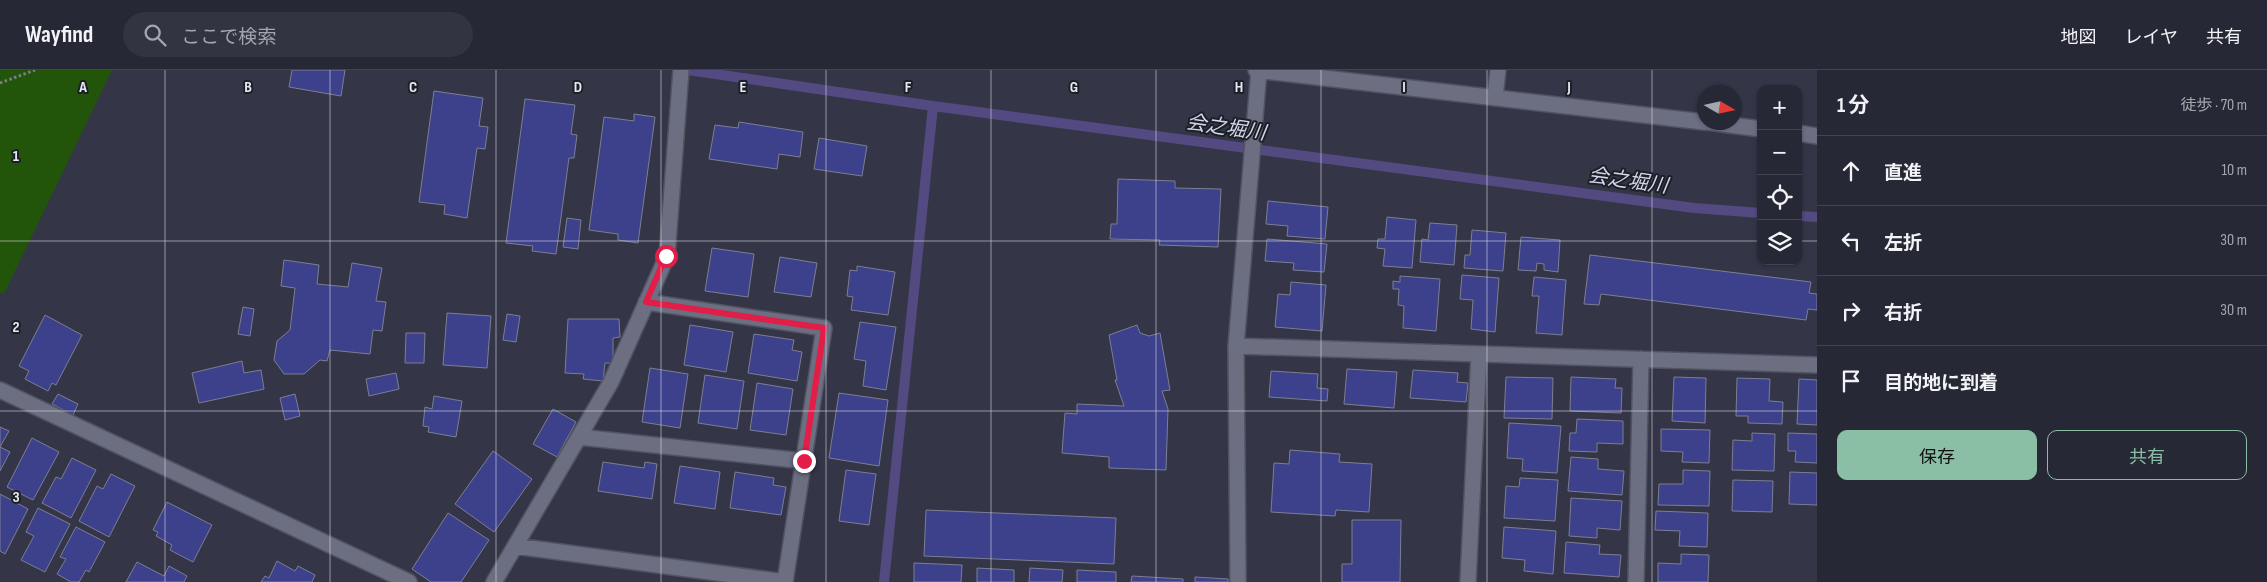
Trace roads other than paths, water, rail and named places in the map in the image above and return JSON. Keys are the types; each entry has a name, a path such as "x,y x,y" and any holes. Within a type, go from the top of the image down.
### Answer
{"street":[{"path":"494,582 611,382 666,256 681,70"},
{"path":"1238,582 1236,346 1258,70 1281,71 1697,121"},
{"path":"1495,97 1498,70"},
{"path":"1742,127 1757,128"},
{"path":"1802,134 1817,136"},
{"path":"515,546 785,582 824,328 646,302"},
{"path":"1236,346 1817,365"},
{"path":"1468,582 1479,354"},
{"path":"1636,582 1641,359"},
{"path":"0,390 409,582"},
{"path":"579,438 804,461"}],"waterway":[{"name":"会之堀川","path":"688,70 933,106 1694,208 1757,213"},
{"path":"884,582 933,106"},
{"name":"会之堀川","path":"1802,216 1817,217"}]}
